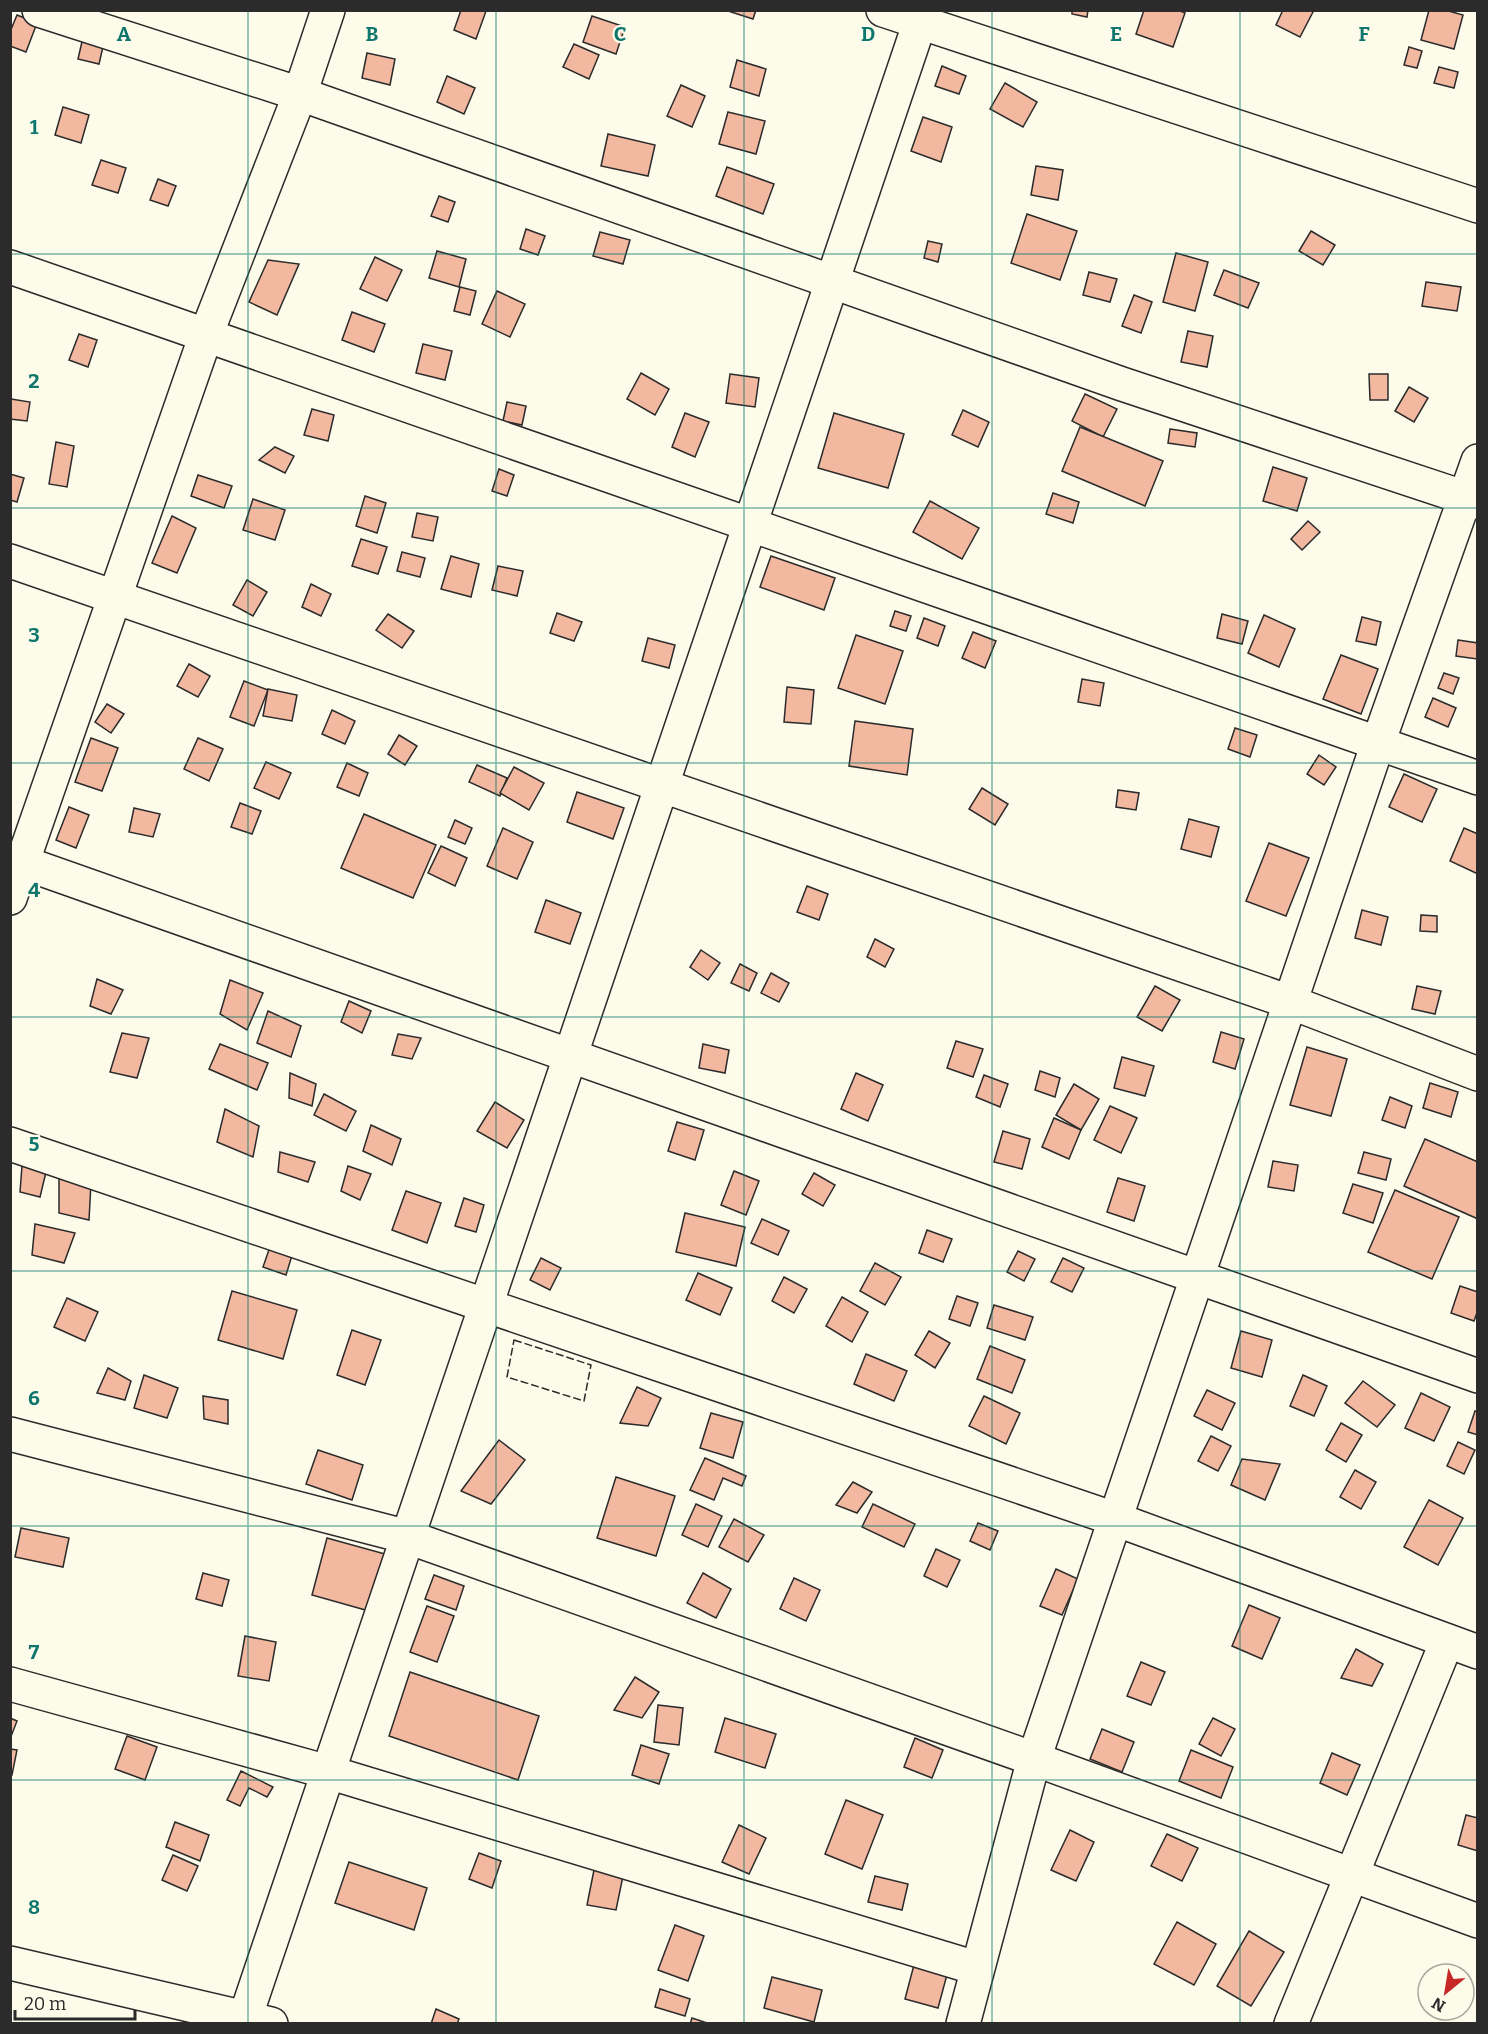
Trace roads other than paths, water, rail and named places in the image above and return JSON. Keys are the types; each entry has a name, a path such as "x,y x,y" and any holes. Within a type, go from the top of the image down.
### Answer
{"street":[{"path":"39,10 300,94 1122,384 1472,500"},
{"path":"10,898 17,861 115,597 206,335 300,94 328,10"},
{"path":"883,10 922,17 1204,115 1478,206"},
{"path":"10,1963 253,2021 328,1772 922,17"},
{"path":"10,267 1478,778"},
{"path":"963,2024 976,1968 1034,1759 1378,743 1472,500 1478,461"},
{"path":"10,561 1290,1002 1478,1074"},
{"path":"17,861 1478,1376"},
{"path":"10,1144 1115,1519 1478,1652"},
{"path":"10,1434 408,1537 1034,1759 1478,1921"},
{"path":"1291,2024 1447,1641"},
{"path":"10,1684 328,1772 976,1968"}]}
